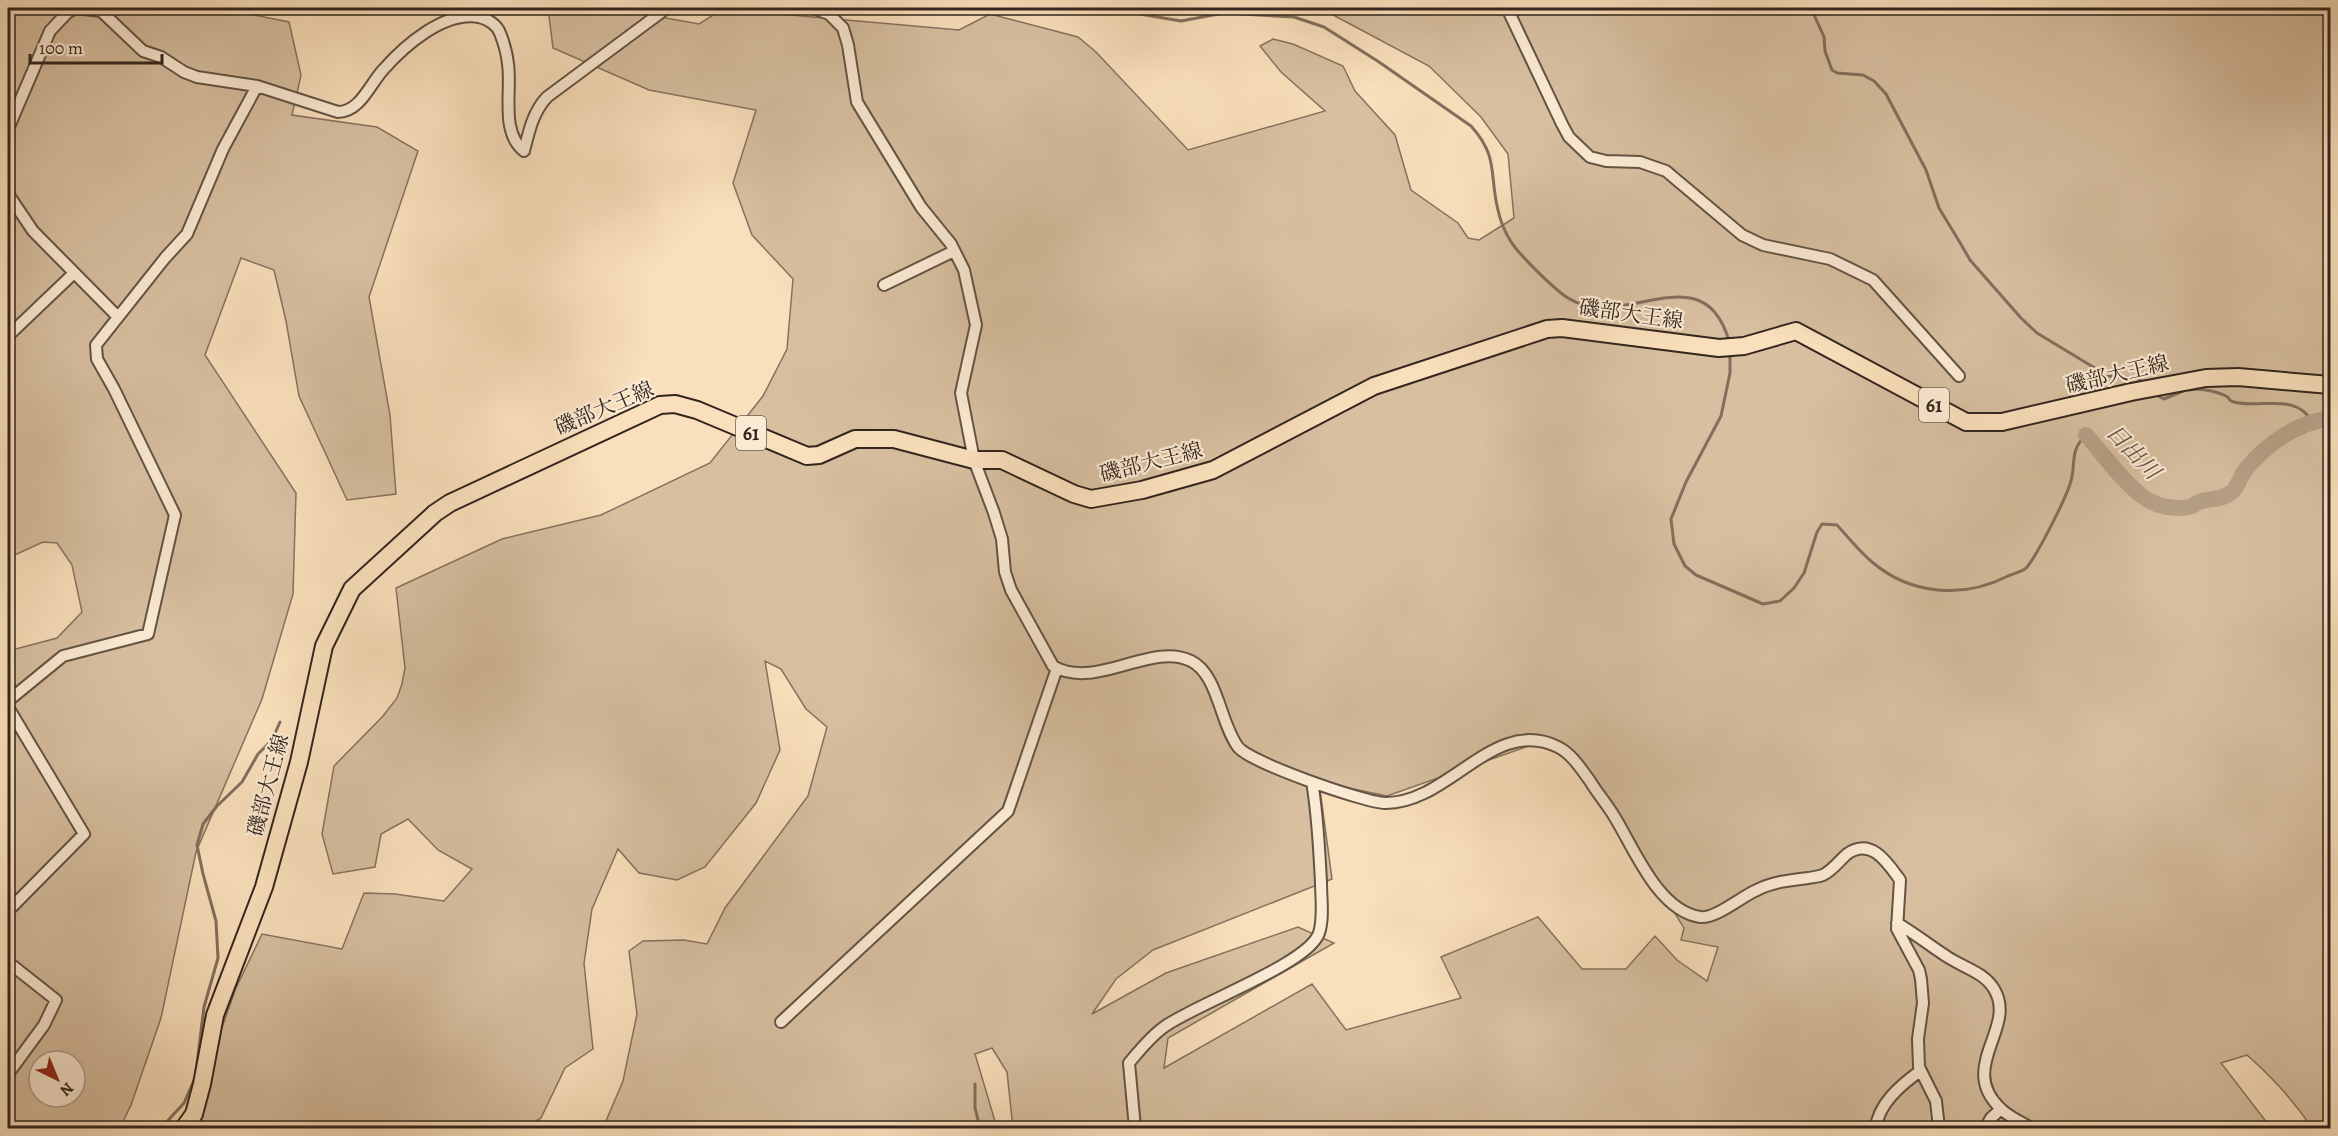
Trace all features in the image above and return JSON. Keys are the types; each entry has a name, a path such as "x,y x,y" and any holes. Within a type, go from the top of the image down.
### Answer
{"main road":[{"name":"磯部大王線","path":"184,1128 194,1114 215,1015 264,887 299,762 324,646 352,589 435,513 467,493 649,410 675,404 697,410 807,456 819,455 855,439 894,439 974,460 1002,460 1074,494 1091,499 1142,490 1213,470 1374,386 1547,329 1575,328 1697,346 1730,347 1796,331 1966,422 2002,422 2150,388 2206,378 2231,376 2331,385"}],"street":[{"path":"8,129 50,31 60,18 75,8 101,11 143,51 161,57 184,72 207,79 257,87 338,112 351,109 361,100 372,83 395,57 422,36 451,19 467,16 483,18 499,30 509,66 511,128 514,140 524,151 530,126 539,105 547,97 667,8"},
{"path":"812,8 829,14 843,28 857,102 921,207 954,251 964,270 976,325 961,393 974,460 1002,539 1005,572 1011,590 1053,666 1064,672 1080,675 1173,656 1193,661 1211,681 1225,722 1239,748 1258,759 1312,782 1371,802 1398,802 1426,794 1475,760 1515,741 1530,740 1560,747 1578,765 1614,815 1649,877 1669,900 1685,912 1700,917 1707,917 1757,890 1774,884 1821,876 1848,854 1860,847 1867,848 1879,855 1900,880 1897,923 1899,934 1919,970 1923,988 1918,1039 1920,1071 1936,1101 1939,1128"},
{"path":"1507,8 1562,124 1569,137 1584,152 1606,161 1620,160 1656,166 1673,176 1742,235 1763,245 1830,258 1873,279 1959,376"},
{"path":"8,701 63,656 148,634 175,515 114,389 96,359 96,345 192,227 223,149 257,87"},
{"path":"8,194 33,231 117,317"},
{"path":"884,285 954,251"},
{"path":"8,336 73,274"},
{"path":"781,1022 1008,811 1057,668"},
{"path":"8,707 84,834 8,911"},
{"path":"1135,1128 1129,1063 1151,1038 1187,1013 1291,960 1314,942 1319,933 1322,902 1319,821 1312,782"},
{"path":"1897,923 1946,957 1981,975 1995,990 2000,1007 1988,1048 1983,1077 1986,1089 2001,1109 2031,1128"},
{"path":"8,962 56,1000 44,1025 8,1074"},
{"path":"1876,1128 1882,1108 1920,1071"},
{"path":"1985,1128 1991,1118 2001,1109"}],"shaded area":[{"path":"8,8 218,8 289,22 301,75 292,115 377,127 418,151 369,297 390,415 396,494 347,500 299,396 286,321 274,270 241,258 205,355 296,493 293,594 262,699 196,852 161,1018 131,1105 120,1128 8,1128 8,651 57,638 82,612 72,565 57,543 43,542 8,558"},
{"path":"548,8 610,8 699,24 723,9 959,30 990,14 1078,37 1096,52 1188,150 1325,111 1281,72 1260,46 1273,39 1293,44 1343,66 1355,91 1395,135 1411,190 1458,223 1468,238 1479,240 1514,218 1508,154 1481,117 1429,66 1320,8 2330,8 2330,1128 2312,1128 2282,1090 2247,1055 2221,1063 2271,1128 1013,1128 1007,1072 992,1048 975,1054 997,1128 603,1128 623,1081 637,1014 629,951 643,941 684,940 707,944 725,908 808,796 827,727 806,709 781,669 765,661 780,750 756,803 705,867 677,880 639,873 618,849 592,909 584,963 593,1049 565,1068 541,1118 524,1128 195,1128 205,1075 236,988 262,934 342,949 364,893 395,894 444,901 472,869 438,850 408,819 381,834 375,867 333,874 322,834 334,766 383,716 397,698 402,684 405,668 396,588 502,539 601,515 710,463 763,396 787,349 793,279 752,235 733,183 756,110 649,90 553,48","holes":["1540,742 1578,755 1684,928 1681,940 1718,947 1707,981 1677,960 1655,936 1626,969 1582,969 1538,917 1441,957 1461,998 1346,1030 1312,984 1164,1068 1168,1038 1334,943 1298,927 1166,973 1092,1014 1116,979 1153,950 1332,879 1319,782 1387,796"]}],"waterway":[{"path":"1120,8 1134,13 1181,21 1224,13 1294,17 1324,27 1471,126 1486,147 1492,166 1498,210 1508,237 1528,262 1562,294 1589,306 1612,307 1681,297 1700,301 1717,315 1729,341"},
{"path":"1811,8 1824,37 1825,51 1832,70 1837,73 1863,75 1874,81 1886,94 1926,170 1939,208 1970,260 2021,318 2037,333 2108,376 2136,378 2144,382"},
{"path":"1730,354 1730,373 1721,416 1686,482 1671,519 1674,544 1685,566 1696,575 1763,604 1780,601 1794,588 1804,573 1817,532 1822,524 1837,525 1872,562 1887,573 1920,587 1938,590 1973,588 2025,569 2036,554 2062,503 2072,477 2077,447 2086,435"},
{"path":"2189,390 2213,391 2226,396 2231,401 2244,404 2288,404 2297,407 2312,422"},
{"path":"2154,394 2164,399 2183,391"},
{"name":"日出川","path":"2086,435 2119,475 2142,496 2158,505 2183,508 2228,495 2246,469 2274,443 2306,424 2330,418"},
{"path":"196,1072 204,1007 218,958 216,921 197,845 203,824 217,806 242,782 258,754 272,740 280,722"},
{"path":"161,1128 184,1103 195,1078"},
{"path":"975,1084 975,1108 980,1128"}]}
